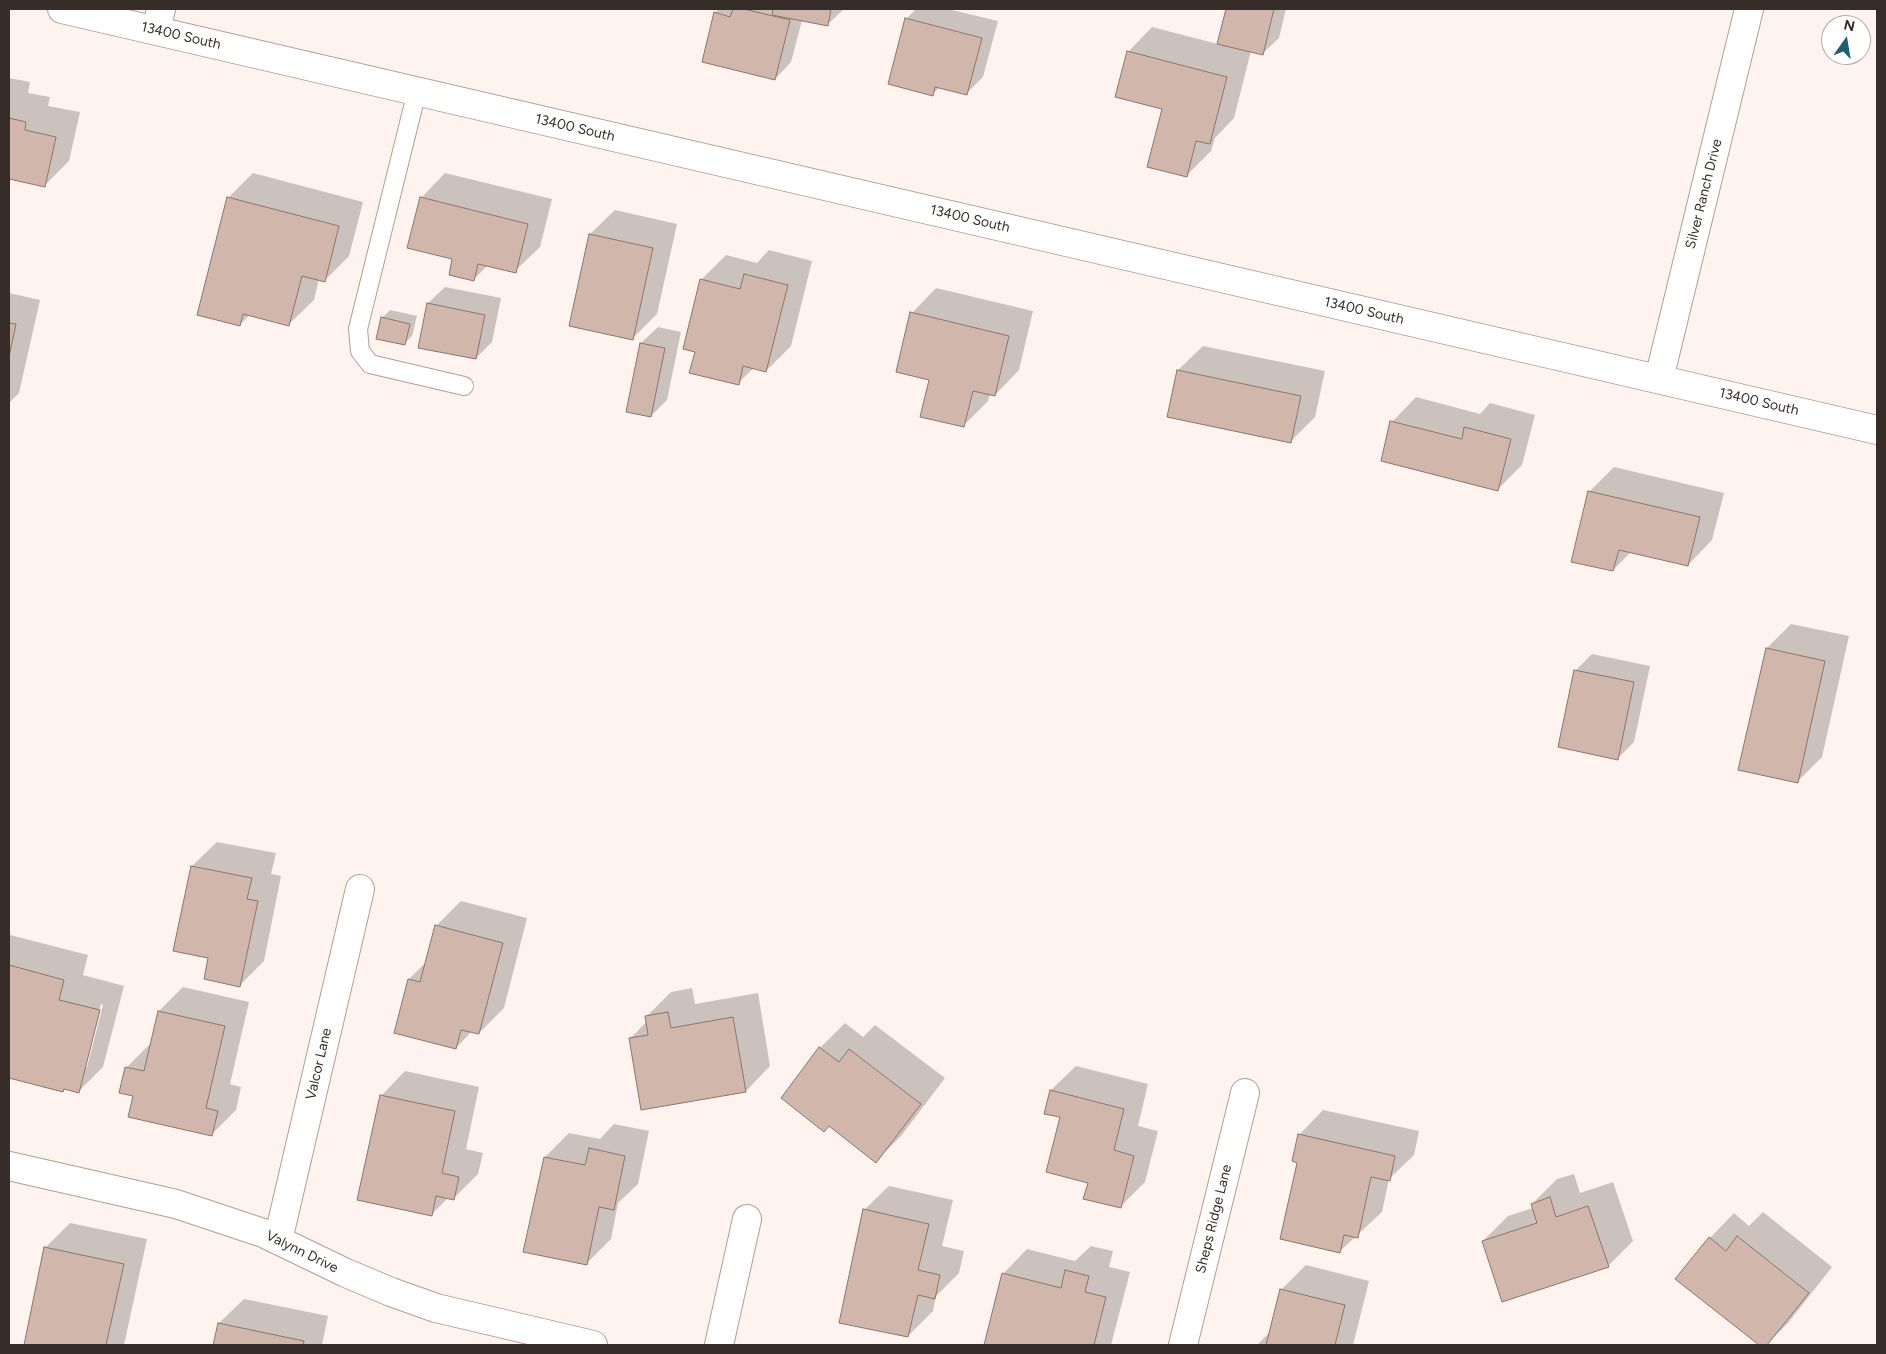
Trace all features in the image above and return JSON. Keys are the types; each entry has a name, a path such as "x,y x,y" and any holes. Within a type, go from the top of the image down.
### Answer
{"street":[{"name":"13400 South","path":"62,9 159,20 417,91 1877,430"},
{"name":"Silver Ranch Drive","path":"1659,379 1749,9"},
{"name":"Valcor Lane","path":"278,1240 360,889"},
{"name":"Sheps Ridge Lane","path":"1183,1345 1245,1093"},
{"name":"Valynn Drive","path":"9,1166 176,1204 220,1217 278,1240 346,1274 436,1308 593,1345"},
{"path":"719,1345 747,1219"}],"lane":[{"path":"417,91 358,329 360,351 370,364 464,386"}],"building":[{"path":"733,9 744,9 790,20 775,80 702,62 714,12 730,17"},
{"path":"773,9 831,9 828,26 772,15"},
{"path":"1226,9 1274,9 1263,55 1217,44"},
{"path":"905,18 982,38 967,95 935,87 933,96 888,84"},
{"path":"1127,51 1227,77 1210,144 1196,141 1187,177 1147,167 1162,109 1115,97"},
{"path":"9,118 26,122 25,130 56,137 45,187 9,179"},
{"path":"227,197 339,226 325,282 302,276 289,326 243,314 240,326 197,315"},
{"path":"420,197 528,224 516,273 478,264 474,281 449,275 452,259 407,248"},
{"path":"589,234 653,248 633,340 569,326"},
{"path":"744,274 788,285 766,372 743,366 739,385 689,373 695,352 683,349 700,279 740,289"},
{"path":"427,303 485,315 476,359 418,348"},
{"path":"910,312 1009,336 995,396 973,391 964,427 920,417 929,380 896,372"},
{"path":"381,317 410,324 405,345 376,339"},
{"path":"9,323 16,324 9,357"},
{"path":"640,343 665,348 651,417 626,412"},
{"path":"1177,370 1301,396 1291,443 1167,417"},
{"path":"1390,421 1462,439 1464,427 1511,439 1498,491 1381,461"},
{"path":"1588,491 1700,517 1688,566 1619,550 1613,571 1571,562"},
{"path":"1766,648 1825,661 1798,783 1738,770"},
{"path":"1574,670 1634,682 1618,760 1558,747"},
{"path":"191,866 252,878 247,899 258,901 240,987 204,979 208,958 173,951"},
{"path":"435,925 503,943 479,1034 461,1030 456,1049 394,1033 408,979 420,982"},
{"path":"9,965 64,980 59,1000 100,1010 79,1093 64,1089 63,1092 9,1078"},
{"path":"158,1011 225,1026 206,1108 218,1111 212,1136 128,1117 133,1096 119,1093 125,1067 144,1071"},
{"path":"668,1012 671,1028 733,1017 746,1092 641,1110 629,1038 648,1035 645,1016"},
{"path":"819,1047 839,1062 849,1049 921,1104 876,1163 829,1126 824,1132 781,1098"},
{"path":"1050,1090 1124,1109 1114,1150 1134,1156 1121,1208 1083,1199 1088,1183 1046,1172 1060,1117 1044,1114"},
{"path":"380,1095 455,1111 442,1173 459,1177 454,1200 436,1196 432,1216 357,1200"},
{"path":"1298,1134 1395,1156 1390,1181 1371,1177 1358,1238 1344,1235 1340,1253 1280,1239 1297,1163 1292,1161"},
{"path":"589,1148 625,1156 614,1210 599,1207 587,1265 523,1252 544,1157 585,1165"},
{"path":"1550,1197 1556,1217 1588,1206 1609,1267 1502,1302 1482,1241 1537,1223 1531,1204"},
{"path":"863,1209 929,1224 918,1270 940,1275 935,1299 918,1295 908,1337 839,1323"},
{"path":"1737,1236 1809,1293 1767,1345 1759,1345 1675,1279 1709,1237 1726,1251"},
{"path":"44,1247 124,1264 106,1345 24,1345"},
{"path":"1065,1270 1089,1276 1085,1292 1106,1297 1094,1345 984,1345 1002,1273 1061,1288"},
{"path":"1280,1289 1345,1305 1335,1345 1266,1345"},
{"path":"218,1323 304,1341 303,1345 213,1345"}]}
